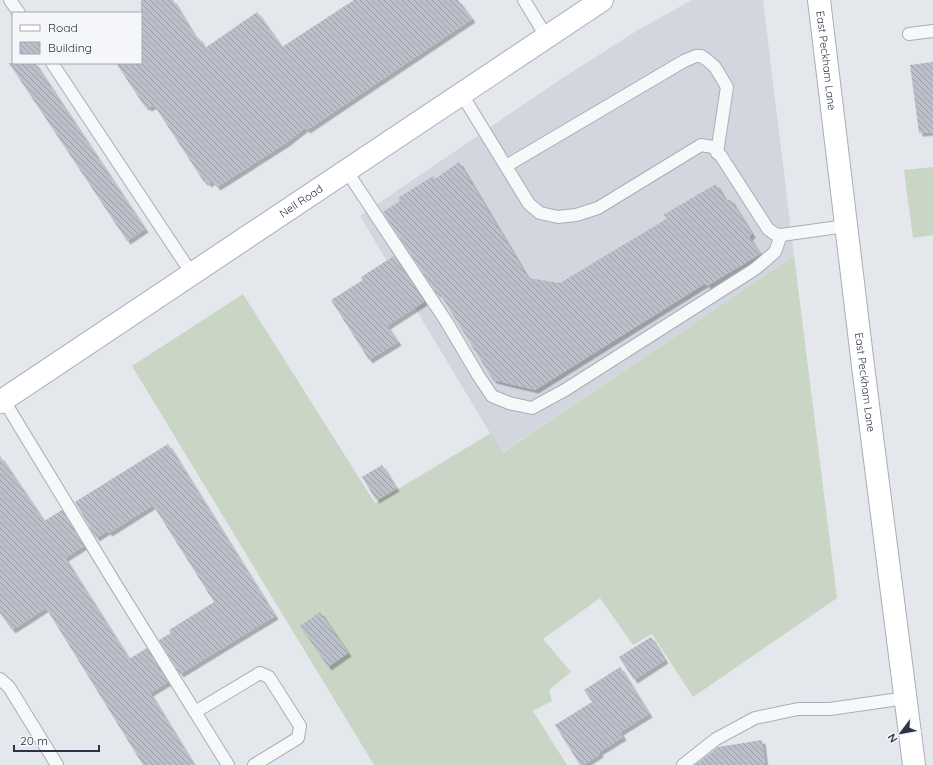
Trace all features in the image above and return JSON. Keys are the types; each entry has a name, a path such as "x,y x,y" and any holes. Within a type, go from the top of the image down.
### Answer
{"street":[{"name":"Neil Road","path":"2,400 602,0"},
{"name":"East Peckham Lane","path":"819,0 914,765"}],"lane":[{"path":"10,0 18,12"},
{"path":"524,0 546,36"},
{"path":"909,34 933,31"},
{"path":"506,166 684,61 696,56 702,56 715,67 727,87 717,153"},
{"path":"53,64 192,274"},
{"path":"461,93 529,204 540,213 558,217 598,208 701,145 713,147 768,229 775,234 781,236 846,226"},
{"path":"346,170 446,321 492,396 509,404 528,408 532,408 565,390 755,269 775,252 781,236"},
{"path":"2,400 228,765"},
{"path":"195,712 260,673 269,678 300,726 298,738 254,765"},
{"path":"0,679 9,687 57,765"},
{"path":"683,765 716,739 755,718 798,709 830,709 906,698"}],"shaded area":[{"path":"692,0 763,0 794,256 502,453 360,216 561,79 638,30"}],"green space":[{"path":"933,167 933,235 913,238 904,170"},
{"path":"794,256 837,598 693,697 652,634 633,645 600,598 543,639 571,672 549,690 552,701 533,711 567,765 374,765 132,366 243,294 375,503 491,433 503,453"}],"building":[{"path":"141,0 173,0 196,38 198,37 205,48 257,12 282,47 354,0 458,0 472,19 307,130 305,128 286,143 217,187 212,181 208,184 206,181 204,182 154,105 148,108 147,106 145,107 117,64 142,64"},
{"path":"933,62 933,132 919,133 910,65"},
{"path":"9,63 36,64 145,229 127,241"},
{"path":"459,162 528,278 560,283 668,218 663,215 716,184 726,201 730,199 752,234 749,237 760,254 707,286 706,283 535,390 493,380 439,292 437,294 383,212 400,201 398,198 433,176 435,179"},
{"path":"394,256 424,302 387,326 398,342 369,360 331,300 363,280 361,277"},
{"path":"168,444 275,616 180,674 159,640 171,633 169,630 214,602 153,505 109,533 107,531 96,538 75,502"},
{"path":"0,456 44,521 62,510 84,546 65,558 129,659 147,648 168,682 150,693 194,765 143,765 46,608 12,630 0,613"},
{"path":"382,465 396,488 376,500 362,477"},
{"path":"320,612 348,653 328,667 300,626"},
{"path":"651,637 665,660 634,680 619,657"},
{"path":"620,667 649,714 620,732 623,737 599,752 600,754 583,765 580,765 555,725 592,702 584,690"},
{"path":"762,740 765,765 695,765 718,747"}]}
